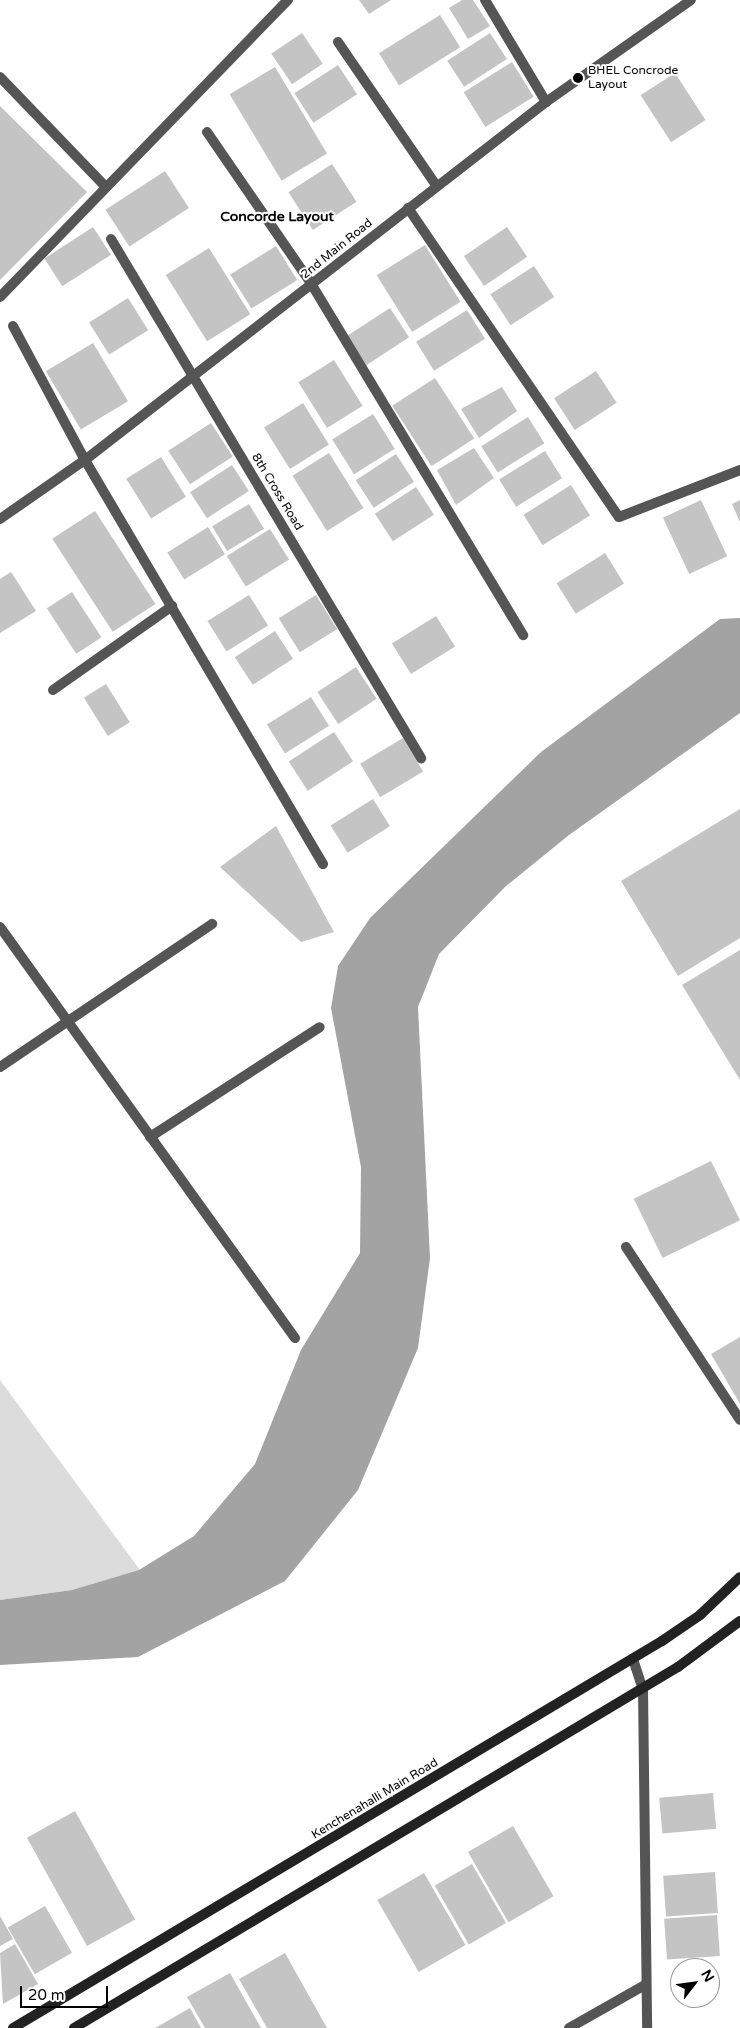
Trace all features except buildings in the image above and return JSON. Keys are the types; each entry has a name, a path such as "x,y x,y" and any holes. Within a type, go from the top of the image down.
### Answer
{"main road":[{"name":"Kenchenahalli Main Road","path":"13,2028 633,1659 700,1615 740,1577"},
{"path":"74,2028 642,1689 740,1621"}],"street":[{"path":"0,297 288,0"},
{"path":"485,0 546,102"},
{"name":"2nd Main Road","path":"0,519 85,460 312,285 436,185 546,102 691,0"},
{"path":"338,42 436,185"},
{"path":"1,81 106,187"},
{"path":"207,132 312,285 523,635"},
{"path":"408,208 619,517 740,470"},
{"name":"8th Cross Road","path":"111,239 421,758"},
{"path":"13,326 85,460 323,864"},
{"path":"53,690 172,606"},
{"path":"0,1067 212,924"},
{"path":"0,927 295,1338"},
{"path":"150,1137 320,1027"},
{"path":"626,1247 740,1420"},
{"path":"633,1659 642,1689 647,2028"},
{"path":"569,2028 645,1985"}],"shaded area":[{"path":"740,618 740,713 569,835 506,886 439,954 418,1007 430,1258 418,1348 358,1490 285,1581 138,1657 0,1665 0,1600 72,1590 139,1570 194,1536 255,1464 301,1350 360,1253 361,1167 331,1008 338,966 370,918 541,752 720,619"},
{"path":"0,1380 140,1570 72,1590 0,1600"}],"place":[{"name":"BHEL Concrode Layout","path":"578,78"}],"district":[{"name":"Concorde Layout","path":"277,217"}]}
